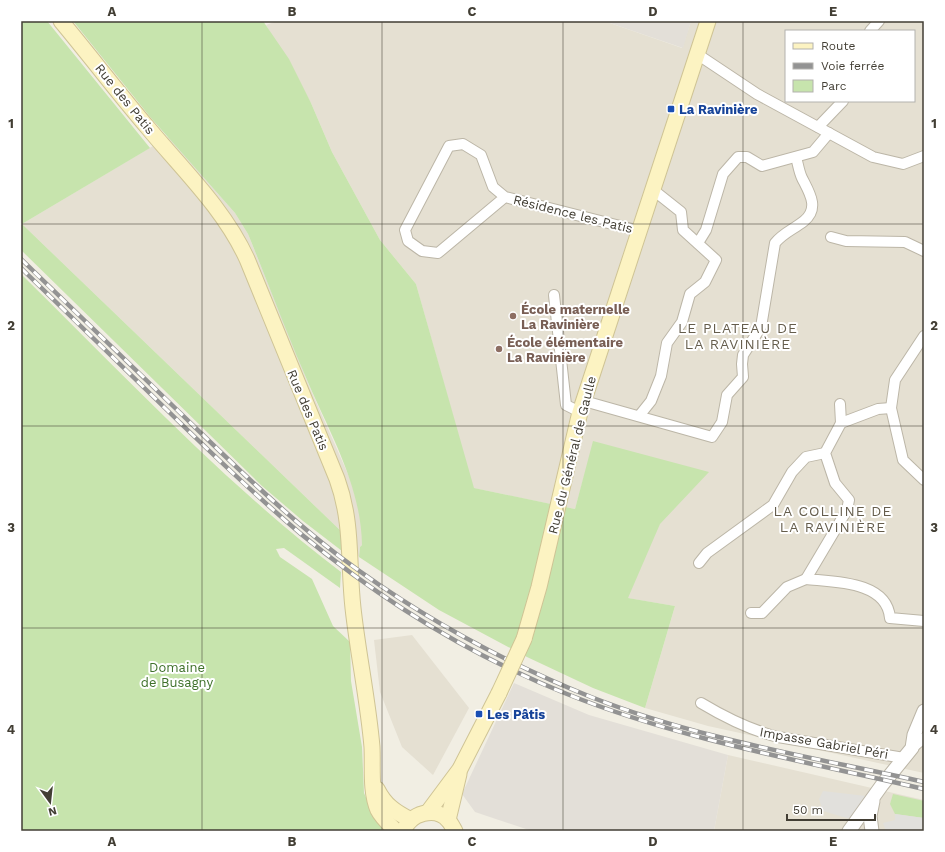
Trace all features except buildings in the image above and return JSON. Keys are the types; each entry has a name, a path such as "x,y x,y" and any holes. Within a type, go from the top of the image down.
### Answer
{"main road":[{"name":"Rue des Patis","path":"61,21 148,129 190,176 221,214 240,243 342,494 349,522 352,595 372,747 373,782 378,809 382,817 396,831"},
{"name":"Rue du Général de Gaulle","path":"428,812 460,769 524,639 539,587 582,407 708,21"},
{"name":"Rue du Général de Gaulle","path":"452,825 460,769"},
{"path":"373,782 383,800 407,825 419,814 428,812 439,814 452,825"}],"street":[{"path":"871,30 879,21"},
{"path":"697,54 757,94 873,157 903,164 924,156"},
{"path":"818,127 842,102"},
{"path":"698,243 706,230 723,174 738,157 746,157 762,166 814,152 829,133"},
{"name":"Résidence les Patis","path":"505,197 438,253 422,251 408,241 405,230 448,146 463,144 481,155 493,187 505,197 640,231"},
{"path":"554,294 566,405 639,416 712,437 722,422 728,395 743,378 743,355 761,327 775,244 782,235 805,220 812,209 811,194 802,177 796,157"},
{"path":"639,416 651,401 661,376 667,343 682,322 690,294 705,282 716,260 683,230 681,212 652,189"},
{"path":"831,237 846,241 906,242 924,251"},
{"path":"924,336 895,380 891,408 903,460 924,480"},
{"path":"806,579 847,510 849,500 835,483 825,453 841,423 840,404"},
{"path":"841,423 878,409 891,408"},
{"path":"699,563 707,553 772,505 792,472 806,457 825,453"},
{"path":"751,613 762,612 787,587 806,579 865,586 879,596 890,610 890,618 924,621"},
{"name":"Impasse Gabriel Péri","path":"701,703 734,721 759,732 778,737 908,753"},
{"path":"908,753 924,711"},
{"path":"849,831 882,785 908,753 924,738"},
{"path":"872,831 870,816 874,798"}],"shaded area":[{"path":"277,21 604,21 682,48 691,21 924,21 924,773 708,726 645,708 675,606 627,598 594,441 575,509 473,488 416,284 380,240 332,152 311,103 266,25"},
{"path":"604,21 691,21 683,48"},
{"path":"168,137 235,213 248,234 310,388 351,481 359,510 362,529 362,545 360,547 359,557 343,533 22,224"},
{"path":"412,635 469,708 433,775 402,747 380,692 374,640"},
{"path":"514,683 589,715 728,755 714,831 532,831 475,812 462,794"},
{"path":"728,755 924,800 924,831 714,831"},
{"path":"823,791 866,796 850,819 823,811 819,799"},
{"path":"895,814 924,818 924,831 886,831 883,823 895,820"}],"green space":[{"path":"21,21 47,21 150,148 22,224 343,533 342,551 303,521 262,486 21,250"},
{"path":"73,21 263,21 289,59 311,103 332,152 380,240 416,284 474,488 575,509 593,441 709,472 660,524 628,598 675,606 645,708 593,688 527,657 439,610 359,557 360,547 362,545 360,524 357,504 351,484 336,445 294,349 248,234 235,213 151,118"},
{"name":"Domaine de Busagny","path":"21,274 137,390 216,466 298,538 341,572 340,588 284,548 276,549 280,557 312,579 333,626 350,642 351,681 362,747 364,793 375,818 385,831 21,831"},
{"path":"893,794 924,801 924,818 895,814 890,804"}],"railway":[{"path":"21,259 233,464 295,520 339,556 368,577 429,617 460,635 557,683 631,712 714,736 924,782"},
{"path":"21,268 217,458 301,534 363,582 395,604 462,644 531,679 610,710 654,724 699,737 788,759 924,789"}],"place":[{"name":"La Ravinière","path":"671,109"},
{"name":"École maternelle La Ravinière","path":"513,316"},
{"name":"École élémentaire La Ravinière","path":"499,349"},
{"name":"Les Pâtis","path":"479,714"}],"district":[{"name":"LE PLATEAU DE LA RAVINIÈRE","path":"738,336"},
{"name":"LA COLLINE DE LA RAVINIÈRE","path":"833,520"}]}
